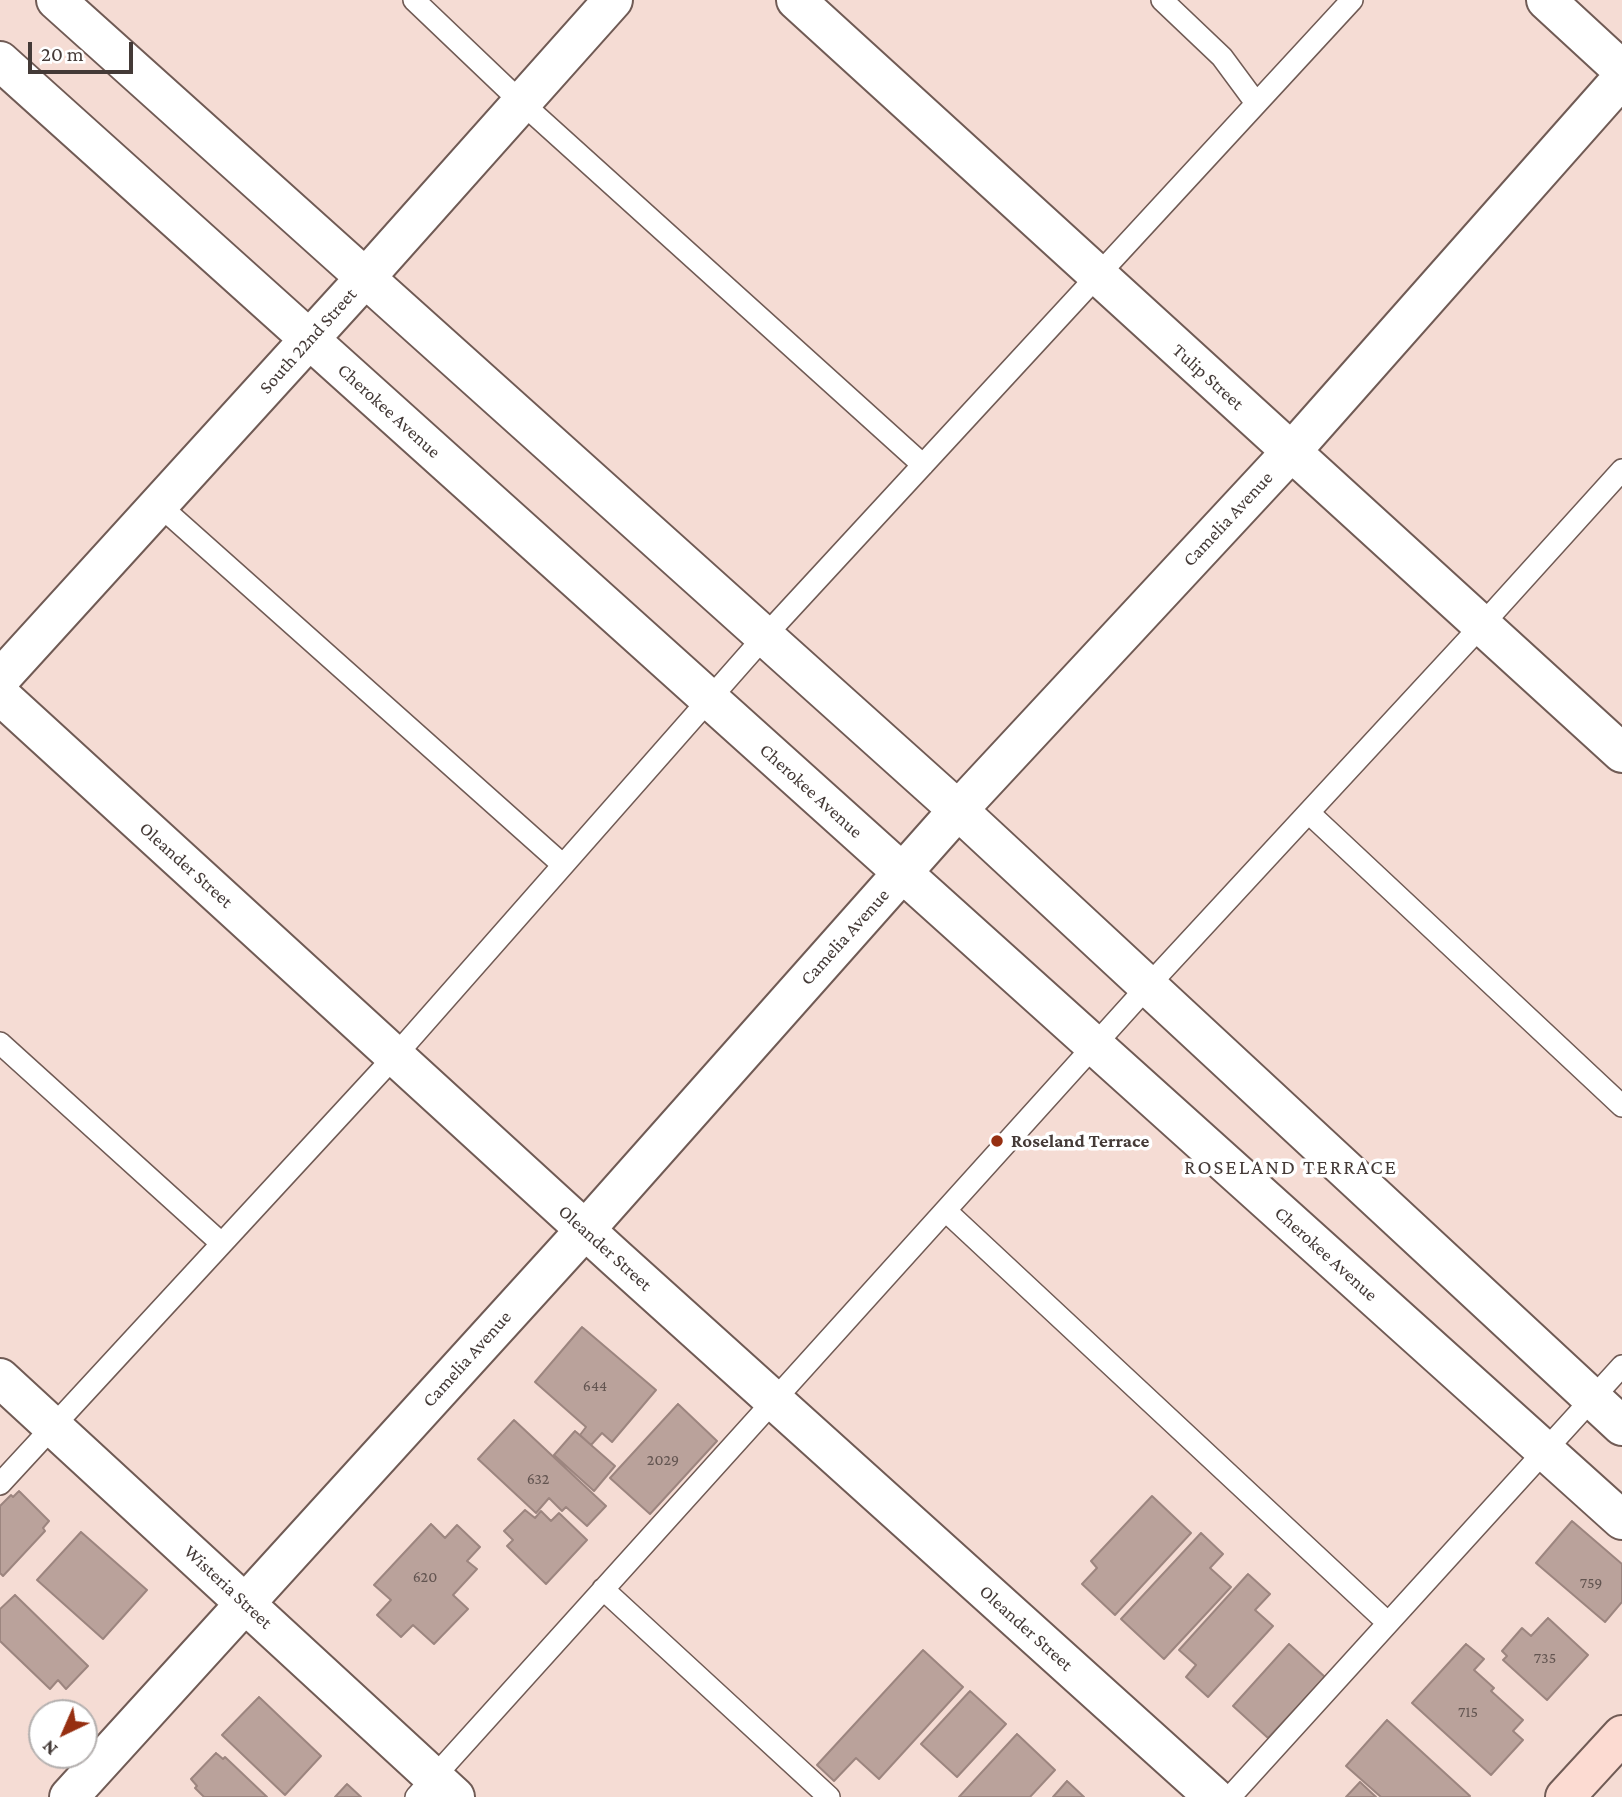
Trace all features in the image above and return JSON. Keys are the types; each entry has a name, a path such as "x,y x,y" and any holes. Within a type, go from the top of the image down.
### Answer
{"street":[{"path":"55,0 958,810 1622,1426"},
{"name":"South 22nd Street","path":"0,680 613,0"},
{"name":"Tulip Street","path":"796,0 1622,753"},
{"path":"1546,0 1622,70"},
{"name":"Cherokee Avenue","path":"0,61 1622,1520"},
{"name":"Camelia Avenue","path":"69,1797 585,1230 958,810 1290,453 1622,78"},
{"name":"Oleander Street","path":"0,695 585,1230 1214,1797"},
{"name":"Wisteria Street","path":"0,1378 244,1603 435,1791"},
{"path":"1565,1797 1622,1734"}],"lane":[{"path":"414,0 522,103 923,465"},
{"path":"1162,0 1222,57 1256,103"},
{"path":"0,1483 395,1056 765,636 1353,0"},
{"path":"435,1791 603,1589 1148,986 1622,470"},
{"path":"159,505 563,865"},
{"path":"1309,813 1622,1105"},
{"path":"0,1044 221,1242"},
{"path":"946,1211 1388,1623"},
{"path":"1230,1797 1622,1366"},
{"path":"603,1589 828,1797"}],"building":[{"path":"582,1327 656,1390 612,1442 602,1433 591,1445 580,1435 586,1427 535,1382"},
{"path":"678,1404 717,1441 650,1514 610,1478"},
{"path":"514,1420 606,1506 587,1526 566,1507 562,1511 549,1498 536,1513 478,1459"},
{"path":"575,1431 615,1466 594,1491 554,1455"},
{"path":"19,1491 49,1521 43,1528 45,1531 3,1576 0,1573 0,1506"},
{"path":"1152,1496 1191,1533 1115,1615 1082,1584 1097,1568 1091,1561"},
{"path":"525,1510 535,1518 541,1511 551,1521 559,1513 587,1540 546,1584 507,1546 513,1540 504,1531"},
{"path":"1572,1521 1622,1564 1622,1602 1605,1622 1536,1563"},
{"path":"431,1524 445,1538 457,1525 480,1547 467,1561 477,1569 453,1595 468,1609 434,1644 413,1625 401,1637 377,1615 391,1600 374,1585"},
{"path":"81,1532 147,1590 103,1639 37,1580"},
{"path":"1201,1533 1223,1554 1210,1568 1231,1587 1164,1659 1121,1619"},
{"path":"1248,1574 1270,1594 1255,1610 1273,1626 1208,1697 1186,1677 1196,1665 1179,1650"},
{"path":"15,1595 88,1666 66,1689 58,1680 50,1689 0,1641 0,1609"},
{"path":"1548,1618 1588,1655 1547,1700 1503,1660 1507,1656 1502,1651 1522,1628 1531,1636"},
{"path":"1289,1644 1325,1677 1268,1738 1233,1706"},
{"path":"1466,1644 1484,1659 1474,1670 1494,1688 1491,1691 1523,1720 1513,1731 1523,1740 1491,1775 1412,1703"},
{"path":"923,1650 963,1687 879,1779 856,1758 834,1781 817,1765"},
{"path":"970,1691 1006,1724 957,1777 921,1744"},
{"path":"259,1697 321,1756 285,1795 222,1735"},
{"path":"1387,1720 1470,1796 1381,1797 1346,1766"},
{"path":"1017,1734 1055,1770 1030,1797 959,1797"},
{"path":"216,1753 223,1759 225,1757 267,1797 204,1797 191,1779"},
{"path":"1067,1781 1084,1797 1053,1797"},
{"path":"1360,1782 1376,1797 1346,1797"},
{"path":"347,1784 361,1797 335,1797"}],"place":[{"name":"Roseland Terrace","path":"997,1141"}],"district":[{"name":"ROSELAND TERRACE","path":"1291,1168"}]}
